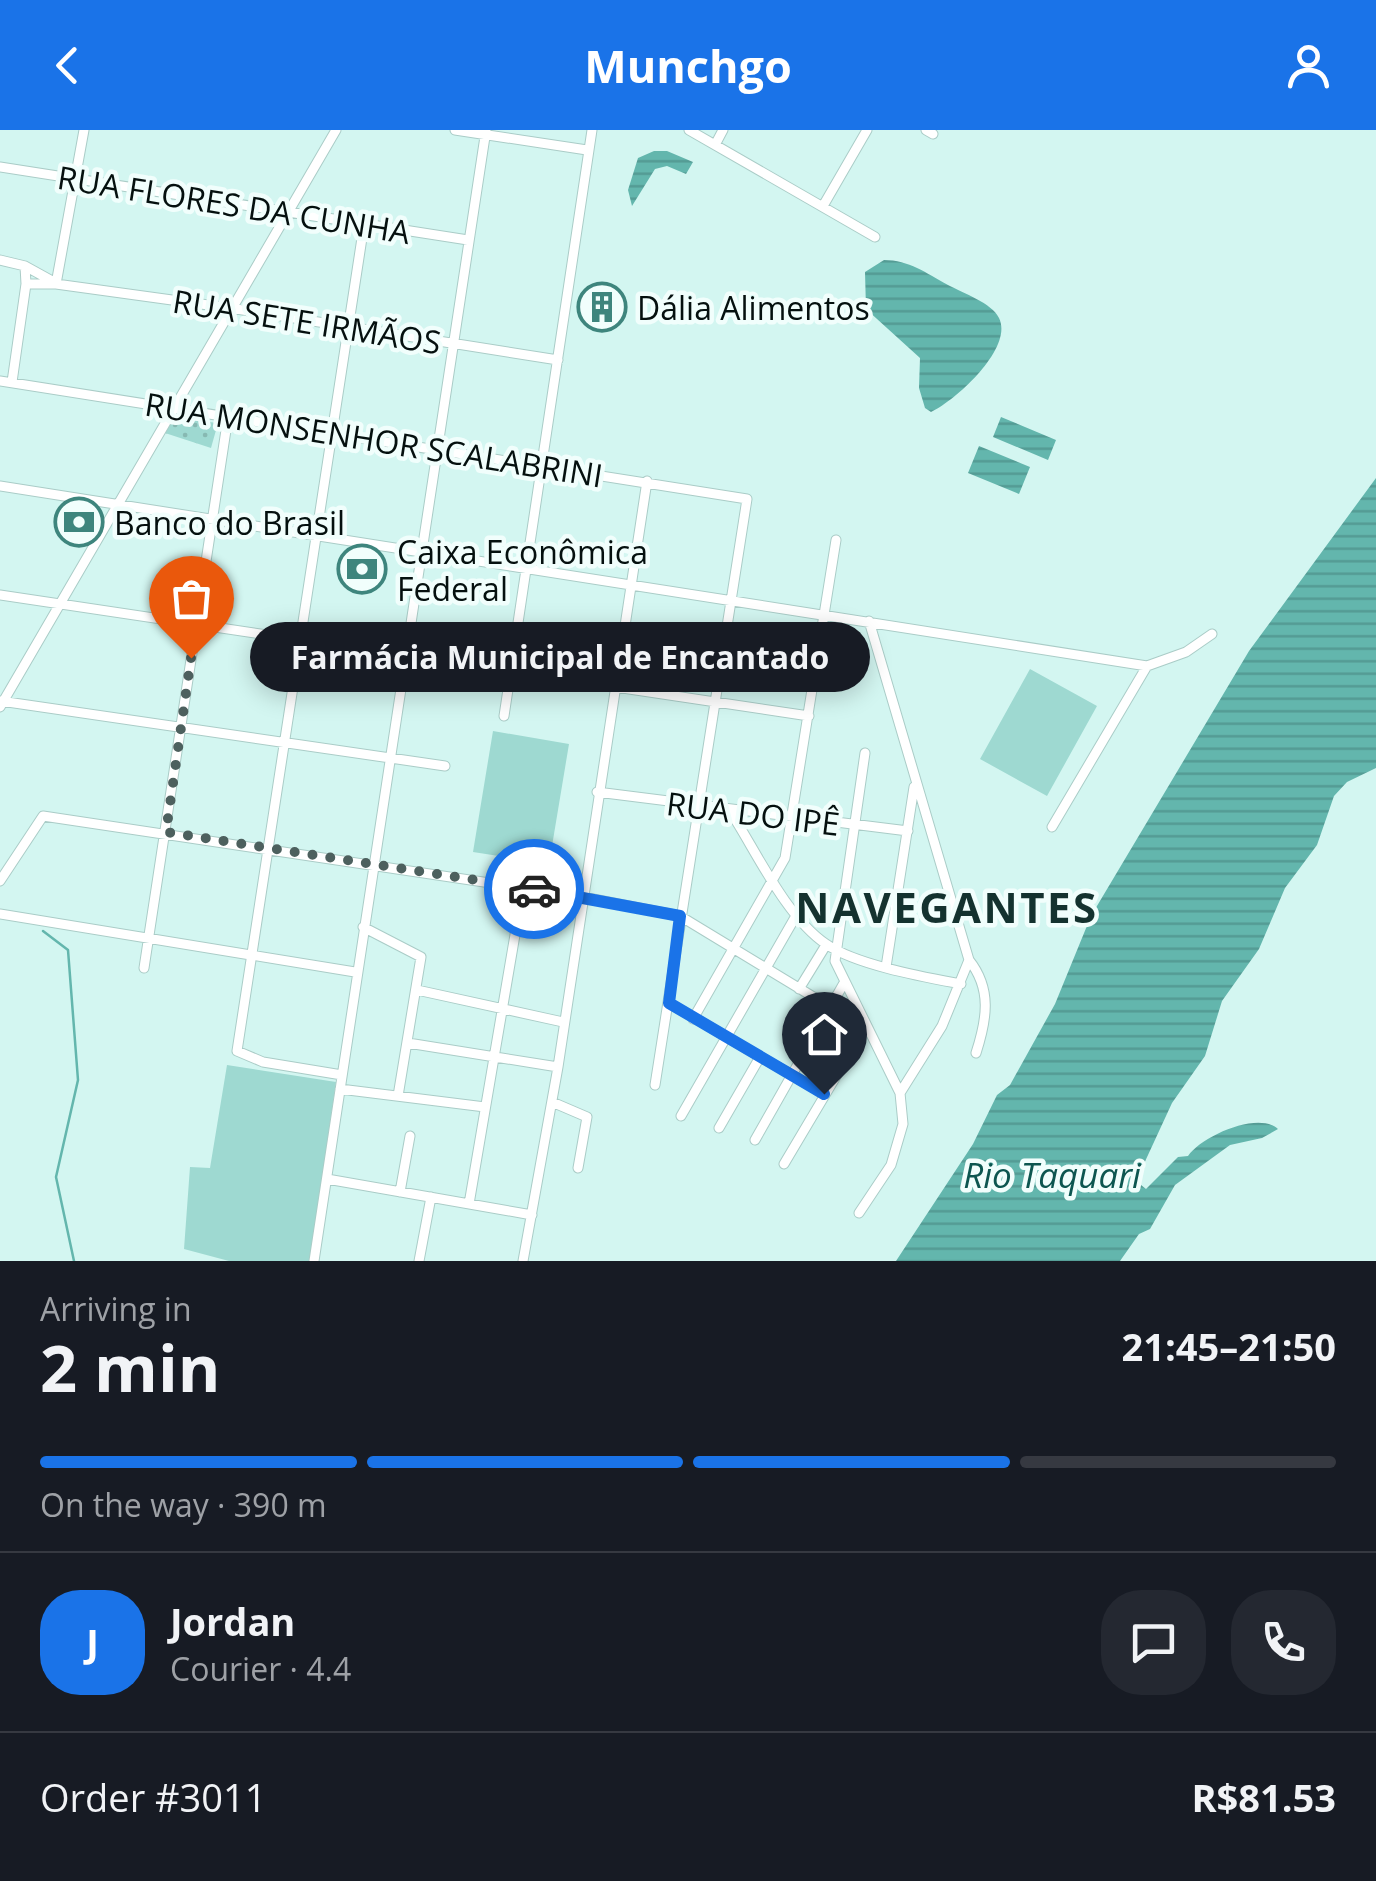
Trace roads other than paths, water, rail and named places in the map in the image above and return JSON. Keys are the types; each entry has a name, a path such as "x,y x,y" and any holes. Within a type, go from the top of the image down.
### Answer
{"street":[{"path":"56,284 84,130"},
{"path":"336,130 1,703 445,766"},
{"path":"455,130 587,150"},
{"path":"504,716 592,130"},
{"path":"689,130 875,237"},
{"path":"715,145 723,130"},
{"path":"823,206 867,130"},
{"path":"314,1261 485,132"},
{"name":"RUA FLORES DA CUNHA","path":"0,167 468,240"},
{"path":"342,1074 263,1062 238,1052 364,225"},
{"path":"0,260 25,266 56,284"},
{"path":"12,382 25,266"},
{"path":"26,284 56,284"},
{"name":"RUA SETE IRMÃOS","path":"56,284 558,360"},
{"name":"RUA MONSENHOR SCALABRINI","path":"0,381 748,499 734,600"},
{"path":"144,968 228,417"},
{"path":"523,1261 558,1067 647,481"},
{"path":"0,486 1147,666 1186,652 1212,634"},
{"path":"693,1018 785,858 836,540"},
{"path":"0,595 809,716"},
{"path":"655,1084 734,600"},
{"path":"870,621 968,960 980,975 986,1025 976,1052"},
{"path":"1052,827 1147,666"},
{"path":"859,1213 891,1165 902,1134 900,1092 844,983 831,946 865,753"},
{"path":"886,967 915,784"},
{"name":"RUA DO IPÊ","path":"598,792 730,812 908,831"},
{"path":"730,812 772,881 831,946 886,967 961,984"},
{"path":"0,881 42,816 166,832 583,897 680,916 830,1007"},
{"path":"469,1204 522,888"},
{"path":"0,914 254,952 355,972"},
{"path":"682,1116 798,914"},
{"path":"364,927 421,957 398,1096"},
{"path":"799,990 831,946"},
{"path":"900,1092 942,1026 968,960"},
{"path":"756,1140 844,983"},
{"path":"417,990 501,1005 563,1022"},
{"path":"669,1003 824,1094"},
{"path":"784,1164 866,1026"},
{"path":"408,1043 558,1067"},
{"path":"719,1128 760,1057"},
{"path":"340,1089 485,1107"},
{"path":"552,1102 587,1117 578,1168"},
{"path":"400,1192 410,1136"},
{"path":"327,1179 532,1215"},
{"path":"419,1261 431,1196"}],"water":[{"path":"654,151 667,151 693,162 686,174 667,166 655,169 632,206 628,190 638,158"},
{"path":"884,260 917,268 984,303 999,318 998,344 980,372 931,412 925,408 919,388 920,358 866,309 865,272"},
{"path":"1001,417 1056,440 1048,460 993,437"},
{"path":"979,446 1030,467 1019,494 968,473"},
{"name":"Rio Taquari","path":"1376,478 1376,768 1347,782 1334,796 1317,845 1285,888 1259,949 1222,1001 1205,1056 1172,1103 1136,1181 1146,1189 1178,1157 1188,1156 1205,1141 1231,1128 1257,1123 1278,1129 1262,1138 1230,1145 1175,1185 1150,1229 1139,1234 1120,1261 896,1261 973,1144 997,1095 1010,1085 1055,1004 1091,916 1249,651"}],"waterway":[{"path":"43,931 68,950 78,1080 56,1177 74,1261"}],"place":[{"name":"Dália Alimentos","path":"602,307"},
{"name":"Banco do Brasil","path":"79,522"},
{"name":"Caixa Econômica Federal","path":"362,569"},
{"name":"Farmácia Municipal de Encantado","path":"191,658"}],"district":[{"name":"NAVEGANTES","path":"947,906"}]}
